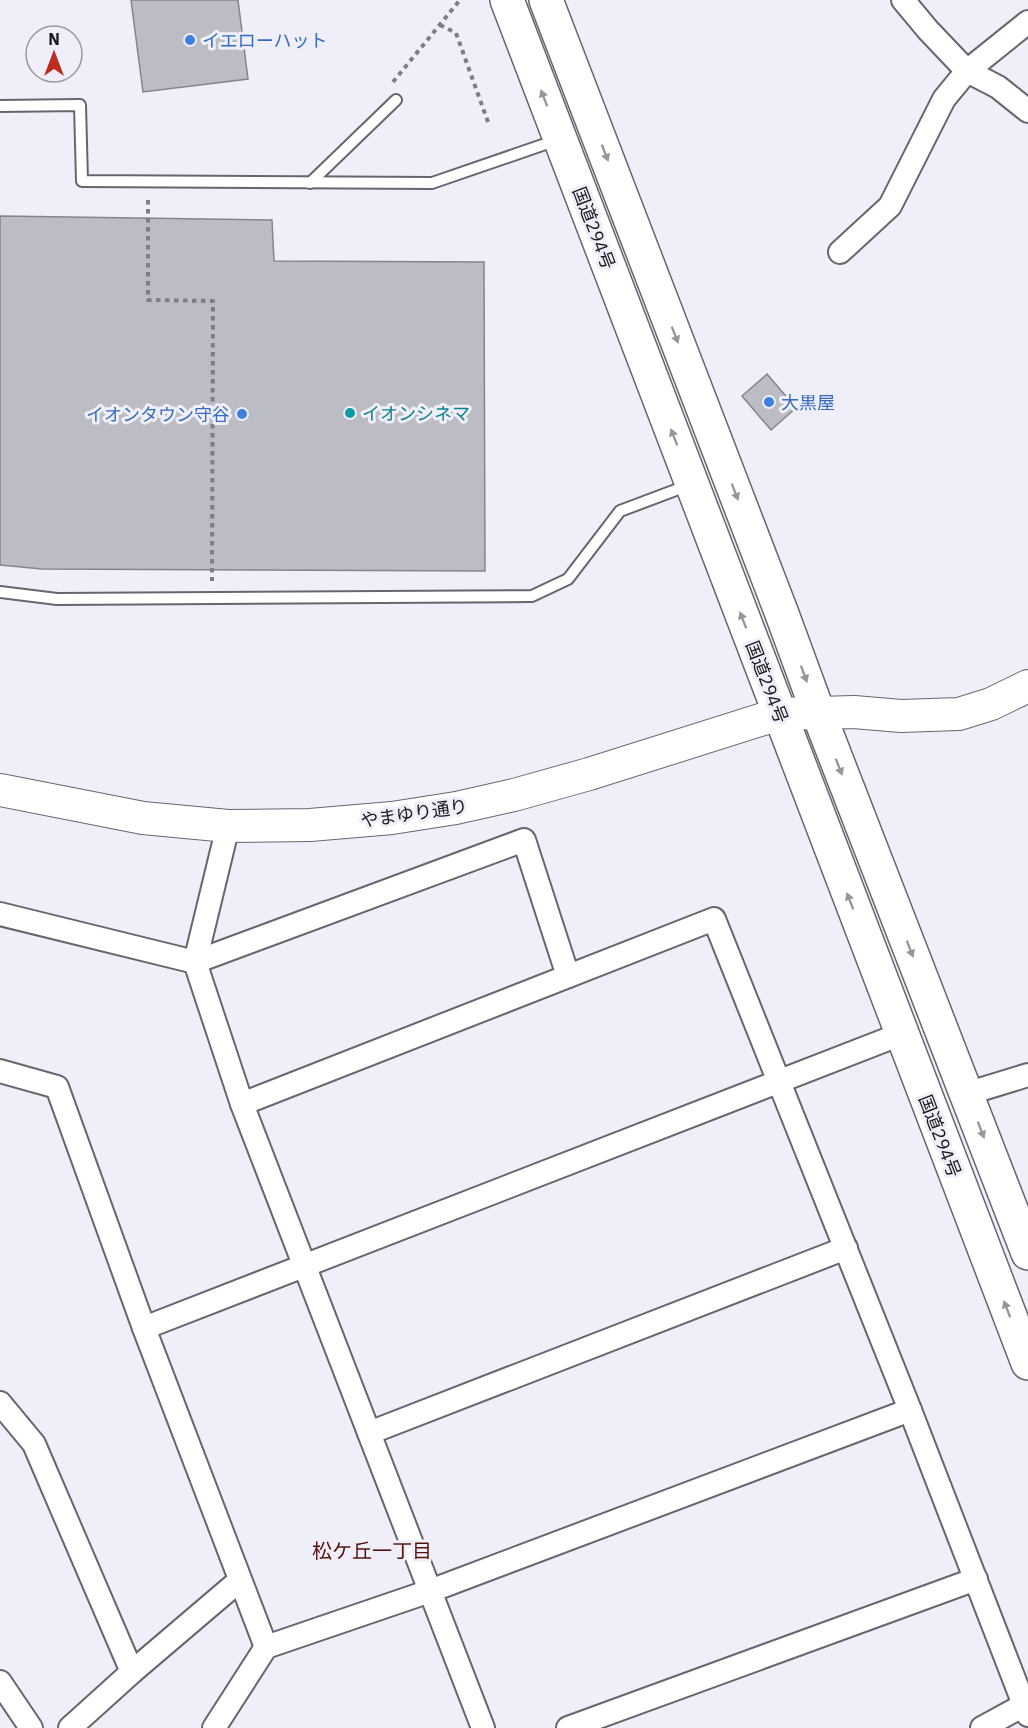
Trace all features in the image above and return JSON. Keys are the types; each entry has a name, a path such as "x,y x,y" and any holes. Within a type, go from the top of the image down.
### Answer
{"highway":[{"name":"国道294号","path":"507,0 1028,1363"},
{"name":"国道294号","path":"546,0 1028,1253"}],"street":[{"path":"903,0 967,71 998,87 1028,111"},
{"path":"840,252 890,207 944,99 967,71 1028,22"},
{"name":"やまゆり通り","path":"0,790 143,818 228,826 310,825 392,818 456,808 514,795 589,774 779,714 854,712 901,716 959,714 991,704 1028,686"},
{"path":"228,826 195,962 242,1104 483,1728"},
{"path":"0,914 195,962 524,840 568,976"},
{"path":"242,1104 714,919 910,1410 1026,1710 982,1728"},
{"path":"144,1328 901,1034"},
{"path":"0,1071 57,1087 144,1328 266,1647"},
{"path":"966,1094 1028,1075"},
{"path":"369,1433 846,1248"},
{"path":"0,1403 34,1444 132,1672"},
{"path":"214,1728 266,1647 430,1591 910,1410"},
{"path":"568,1728 976,1579"},
{"path":"70,1728 240,1580"},
{"path":"0,1682 32,1728"}],"lane":[{"path":"310,183 396,100"},
{"path":"0,106 80,105 82,181 432,183 560,139"},
{"path":"0,592 57,599 532,596 568,579 620,511 691,484"}],"path":[{"path":"396,100 393,83 460,0"},
{"path":"440,25 456,33 488,122"},
{"path":"148,219 148,300 213,301 212,568"}],"building":[{"name":"イエローハット","path":"131,0 238,0 248,79 143,92"},
{"name":"イオンタウン守谷","path":"0,216 272,220 274,261 484,262 485,571 42,569 0,565"},
{"name":"大黒屋","path":"767,374 796,408 771,430 742,396"}],"place":[{"name":"イエローハット","path":"190,40"},
{"name":"大黒屋","path":"769,402"},
{"name":"イオンシネマ","path":"350,413"},
{"name":"イオンタウン守谷","path":"242,414"}],"district":[{"name":"松ケ丘一丁目","path":"372,1550"}]}
